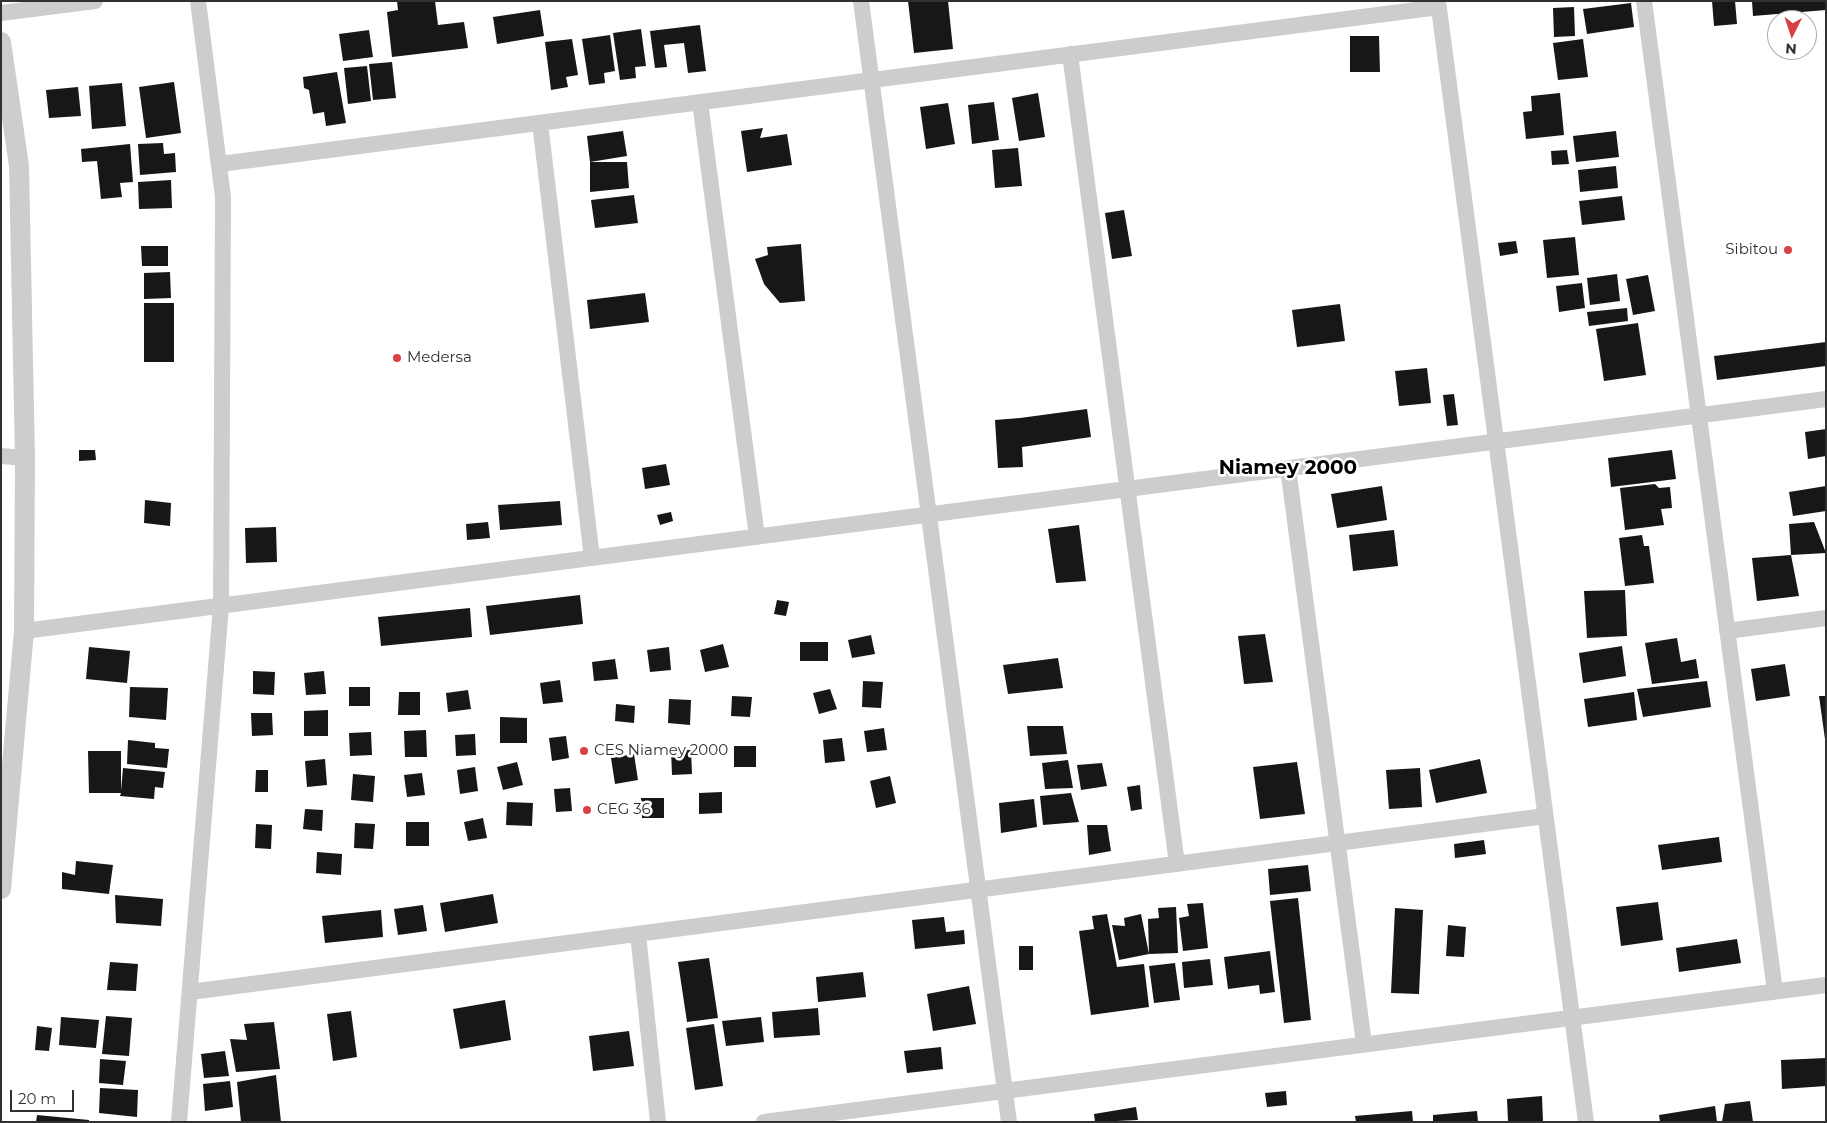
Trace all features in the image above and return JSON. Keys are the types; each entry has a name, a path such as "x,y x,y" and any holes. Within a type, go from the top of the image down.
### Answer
{"street":[{"path":"1,13 95,1"},
{"path":"179,1122 221,606 224,230 220,164 198,1"},
{"path":"862,1 1009,1122"},
{"path":"1644,1 1775,991"},
{"path":"220,164 1070,54 1438,4 1586,1122"},
{"path":"1,42 19,166 25,458 24,632 1,889"},
{"path":"1070,54 1177,864"},
{"path":"700,102 757,537"},
{"path":"540,123 592,558"},
{"path":"24,632 1826,399"},
{"path":"1,456 25,458"},
{"path":"1288,468 1364,1044"},
{"path":"1727,631 1826,618"},
{"path":"190,992 1546,816"},
{"path":"638,934 658,1122"},
{"path":"764,1122 1826,985"}],"building":[{"path":"397,1 435,1 438,25 464,22 468,48 392,57 387,12 398,10"},
{"path":"908,1 948,1 953,49 914,53"},
{"path":"1712,1 1735,1 1737,24 1714,26"},
{"path":"1752,1 1826,1 1826,10 1767,10 1767,15 1753,16"},
{"path":"1631,3 1634,27 1587,34 1583,9"},
{"path":"1574,7 1575,36 1554,37 1553,8"},
{"path":"540,10 544,36 497,44 493,17"},
{"path":"700,25 706,71 688,73 684,43 664,45 667,67 655,68 650,31"},
{"path":"641,29 646,66 635,67 636,78 620,80 613,33"},
{"path":"369,30 373,57 343,61 339,34"},
{"path":"610,35 615,71 604,73 605,83 589,85 582,39"},
{"path":"1350,36 1379,36 1380,72 1350,72"},
{"path":"572,39 578,75 566,77 568,87 551,90 545,42"},
{"path":"1583,39 1588,77 1558,80 1553,43"},
{"path":"392,62 396,98 373,100 369,64"},
{"path":"367,66 371,101 348,104 344,68"},
{"path":"337,72 346,123 326,126 324,112 313,114 309,90 304,88 303,77"},
{"path":"174,82 181,133 146,138 139,87"},
{"path":"122,83 126,126 92,129 89,86"},
{"path":"78,87 81,116 49,118 46,90"},
{"path":"1038,93 1045,137 1019,141 1012,98"},
{"path":"1560,93 1564,135 1526,139 1523,112 1532,111 1531,96"},
{"path":"994,102 999,140 972,144 968,105"},
{"path":"948,103 955,144 926,149 920,107"},
{"path":"763,128 760,138 787,134 792,165 747,172 741,131"},
{"path":"623,131 627,156 590,162 587,136"},
{"path":"1616,131 1619,157 1576,162 1573,136"},
{"path":"163,143 164,154 175,153 176,172 140,175 138,144"},
{"path":"130,144 133,182 120,183 122,197 101,199 97,161 82,162 81,149"},
{"path":"1018,148 1022,186 995,188 992,150"},
{"path":"1567,150 1569,164 1552,165 1551,151"},
{"path":"590,162 627,162 629,188 590,192"},
{"path":"1616,166 1618,188 1580,192 1578,170"},
{"path":"171,180 172,208 139,209 138,182"},
{"path":"634,195 638,223 595,228 591,200"},
{"path":"1622,196 1625,220 1582,225 1579,201"},
{"path":"1124,210 1132,256 1112,259 1105,213"},
{"path":"1575,237 1579,275 1547,278 1543,240"},
{"path":"1516,241 1518,253 1500,256 1498,243"},
{"path":"801,244 805,301 780,303 764,284 755,259 768,255 767,247"},
{"path":"141,246 168,246 168,266 142,266"},
{"path":"170,272 171,298 144,299 144,273"},
{"path":"1617,274 1620,301 1590,305 1587,278"},
{"path":"1648,275 1655,311 1633,315 1626,279"},
{"path":"1582,283 1585,308 1559,312 1556,286"},
{"path":"645,293 649,322 590,329 587,300"},
{"path":"144,303 174,303 174,362 144,362"},
{"path":"1340,304 1345,341 1297,347 1292,310"},
{"path":"1627,308 1628,321 1589,326 1587,312"},
{"path":"1638,323 1646,375 1604,381 1596,329"},
{"path":"1826,342 1826,366 1717,380 1714,356"},
{"path":"1427,368 1431,403 1399,406 1395,371"},
{"path":"1454,394 1458,425 1447,426 1443,395"},
{"path":"1087,409 1091,437 1022,447 1023,467 998,468 995,420"},
{"path":"1826,429 1826,456 1808,459 1805,432"},
{"path":"79,450 95,450 96,460 79,461"},
{"path":"1672,450 1676,479 1611,487 1608,458"},
{"path":"666,464 670,485 645,489 642,468"},
{"path":"1655,484 1659,488 1670,487 1672,508 1661,509 1664,525 1625,530 1620,488"},
{"path":"1382,486 1387,520 1337,528 1331,494"},
{"path":"1826,486 1826,511 1793,516 1789,492"},
{"path":"145,500 171,503 170,526 144,523"},
{"path":"560,501 562,525 500,530 498,505"},
{"path":"671,512 673,521 660,525 657,515"},
{"path":"488,522 490,538 467,540 466,524"},
{"path":"1814,522 1826,553 1791,555 1789,524"},
{"path":"1079,525 1086,581 1056,583 1048,529"},
{"path":"276,527 277,562 246,563 245,528"},
{"path":"1394,530 1398,566 1353,571 1349,535"},
{"path":"1642,535 1644,546 1649,546 1654,583 1625,586 1619,538"},
{"path":"1791,555 1799,596 1757,601 1752,558"},
{"path":"1625,590 1627,636 1587,638 1584,591"},
{"path":"580,595 583,624 490,635 486,606"},
{"path":"777,600 789,602 786,616 774,614"},
{"path":"470,608 472,637 381,646 378,617"},
{"path":"1265,634 1273,682 1244,684 1238,636"},
{"path":"871,635 875,654 852,658 848,640"},
{"path":"1677,638 1681,662 1696,659 1699,678 1652,684 1645,643"},
{"path":"800,642 828,642 828,661 800,661"},
{"path":"723,644 729,667 705,672 700,650"},
{"path":"1622,646 1626,676 1583,683 1579,653"},
{"path":"89,647 130,651 127,683 86,679"},
{"path":"669,647 671,670 650,672 647,650"},
{"path":"1058,658 1063,688 1008,694 1003,665"},
{"path":"615,659 618,679 594,681 592,662"},
{"path":"1785,664 1790,696 1756,701 1751,669"},
{"path":"253,671 275,672 274,695 253,694"},
{"path":"324,671 326,694 306,695 304,673"},
{"path":"560,680 563,702 543,704 540,683"},
{"path":"863,681 883,682 881,708 862,707"},
{"path":"1707,681 1711,707 1643,717 1637,689"},
{"path":"130,687 168,688 166,720 129,717"},
{"path":"349,687 370,687 370,706 349,706"},
{"path":"830,689 837,709 819,714 813,693"},
{"path":"468,690 471,709 448,712 446,693"},
{"path":"399,692 420,692 420,715 398,715"},
{"path":"1634,692 1637,720 1588,727 1584,699"},
{"path":"732,696 752,697 750,717 731,716"},
{"path":"1819,696 1826,696 1826,739 1825,739"},
{"path":"669,699 691,700 690,725 668,723"},
{"path":"616,704 635,706 634,723 615,721"},
{"path":"328,710 328,736 304,736 304,711"},
{"path":"251,713 272,713 273,735 252,736"},
{"path":"500,717 527,718 527,743 500,743"},
{"path":"1027,726 1063,726 1067,754 1030,756"},
{"path":"884,728 887,750 867,752 864,731"},
{"path":"426,730 427,757 405,757 404,731"},
{"path":"371,732 372,755 350,756 349,733"},
{"path":"475,734 476,755 456,756 455,735"},
{"path":"566,736 569,758 552,761 549,738"},
{"path":"842,738 845,761 825,763 823,740"},
{"path":"128,740 155,743 155,748 169,749 167,768 127,764"},
{"path":"734,746 756,746 756,767 734,767"},
{"path":"671,750 691,750 692,774 672,775"},
{"path":"88,751 121,751 121,791 123,768 165,772 163,788 155,787 154,799 120,796 121,793 89,793"},
{"path":"634,754 638,780 615,784 611,758"},
{"path":"325,759 327,785 307,787 305,761"},
{"path":"1480,759 1487,793 1436,803 1429,770"},
{"path":"1068,760 1073,788 1045,789 1042,763"},
{"path":"517,762 523,785 503,790 497,767"},
{"path":"1297,762 1305,814 1260,819 1253,767"},
{"path":"1102,763 1107,786 1081,790 1077,765"},
{"path":"475,767 478,791 460,794 457,770"},
{"path":"1420,768 1422,807 1389,809 1386,770"},
{"path":"256,770 268,770 268,792 255,792"},
{"path":"422,773 425,795 407,797 404,775"},
{"path":"353,774 375,776 373,802 351,800"},
{"path":"890,776 896,803 876,808 870,781"},
{"path":"1140,785 1142,809 1131,811 1127,787"},
{"path":"570,788 572,811 556,812 554,789"},
{"path":"722,792 722,813 699,814 699,793"},
{"path":"1071,793 1079,822 1043,825 1040,796"},
{"path":"641,798 664,798 664,818 642,818"},
{"path":"1034,799 1037,827 1001,833 999,803"},
{"path":"507,802 533,803 532,826 506,825"},
{"path":"305,809 323,810 322,831 303,829"},
{"path":"483,818 487,838 468,841 464,822"},
{"path":"406,822 429,822 429,846 406,846"},
{"path":"355,823 375,824 373,849 354,848"},
{"path":"256,824 272,825 271,849 255,848"},
{"path":"1087,825 1107,825 1111,851 1089,855"},
{"path":"1719,837 1722,862 1662,870 1658,845"},
{"path":"1484,840 1486,854 1455,858 1454,844"},
{"path":"317,852 342,854 341,875 316,873"},
{"path":"76,861 113,865 109,894 62,889 62,872 75,875"},
{"path":"1308,865 1311,891 1270,895 1268,869"},
{"path":"493,894 498,923 445,932 440,903"},
{"path":"115,895 163,899 161,926 116,923"},
{"path":"1298,898 1311,1020 1284,1023 1270,901"},
{"path":"1658,902 1663,940 1621,946 1616,907"},
{"path":"1203,903 1208,948 1183,951 1179,918 1189,916 1187,904"},
{"path":"423,905 427,931 398,935 394,909"},
{"path":"1176,907 1178,953 1149,954 1148,919 1159,918 1158,908"},
{"path":"1395,908 1423,910 1419,994 1391,993"},
{"path":"381,910 383,937 325,943 322,916"},
{"path":"1107,914 1117,967 1144,964 1149,1007 1091,1015 1079,931 1094,929 1092,916"},
{"path":"1141,914 1149,954 1119,960 1112,925 1125,926 1124,918"},
{"path":"944,917 946,932 964,930 965,944 915,949 912,920"},
{"path":"1448,925 1466,927 1464,957 1446,956"},
{"path":"1737,939 1741,963 1679,972 1676,948"},
{"path":"1019,946 1033,946 1033,970 1019,970"},
{"path":"1270,951 1275,992 1260,994 1259,985 1228,989 1224,957"},
{"path":"709,958 718,1018 687,1022 678,962"},
{"path":"1210,959 1213,985 1184,988 1182,962"},
{"path":"110,962 138,964 136,991 107,990"},
{"path":"1175,963 1180,1000 1154,1003 1149,966"},
{"path":"863,972 866,997 818,1002 816,977"},
{"path":"969,986 976,1024 933,1031 927,994"},
{"path":"505,1000 511,1040 460,1049 453,1009"},
{"path":"818,1008 820,1035 774,1038 772,1012"},
{"path":"351,1011 357,1057 333,1061 327,1014"},
{"path":"106,1016 132,1018 129,1056 102,1054"},
{"path":"61,1017 99,1020 96,1048 59,1045"},
{"path":"761,1017 764,1042 726,1046 722,1021"},
{"path":"274,1022 280,1069 236,1072 230,1039 247,1040 244,1024"},
{"path":"714,1024 723,1086 695,1090 686,1028"},
{"path":"37,1026 52,1028 49,1051 35,1050"},
{"path":"629,1031 634,1066 593,1071 589,1036"},
{"path":"941,1047 943,1069 907,1073 904,1051"},
{"path":"225,1051 229,1076 204,1078 201,1054"},
{"path":"1826,1058 1826,1086 1782,1089 1781,1060"},
{"path":"100,1059 126,1061 123,1085 99,1083"},
{"path":"276,1075 281,1122 241,1122 237,1082"},
{"path":"230,1081 233,1107 205,1111 203,1084"},
{"path":"100,1088 138,1090 137,1117 99,1113"},
{"path":"1286,1091 1287,1105 1267,1107 1265,1093"},
{"path":"1542,1096 1543,1122 1508,1122 1507,1099"},
{"path":"1750,1101 1753,1122 1722,1122 1725,1104"},
{"path":"1715,1106 1717,1122 1660,1122 1659,1115"},
{"path":"1136,1107 1138,1120 1095,1122 1094,1114"},
{"path":"1412,1111 1413,1122 1356,1122 1355,1116"},
{"path":"1477,1111 1478,1122 1433,1122 1433,1115"},
{"path":"37,1115 89,1120 89,1122 36,1122"}],"place":[{"name":"Sibitou","path":"1788,250"},
{"name":"Medersa","path":"397,358"},
{"name":"CES Niamey 2000","path":"584,751"},
{"name":"CEG 36","path":"587,810"}],"district":[{"name":"Niamey 2000","path":"1288,468"}]}
